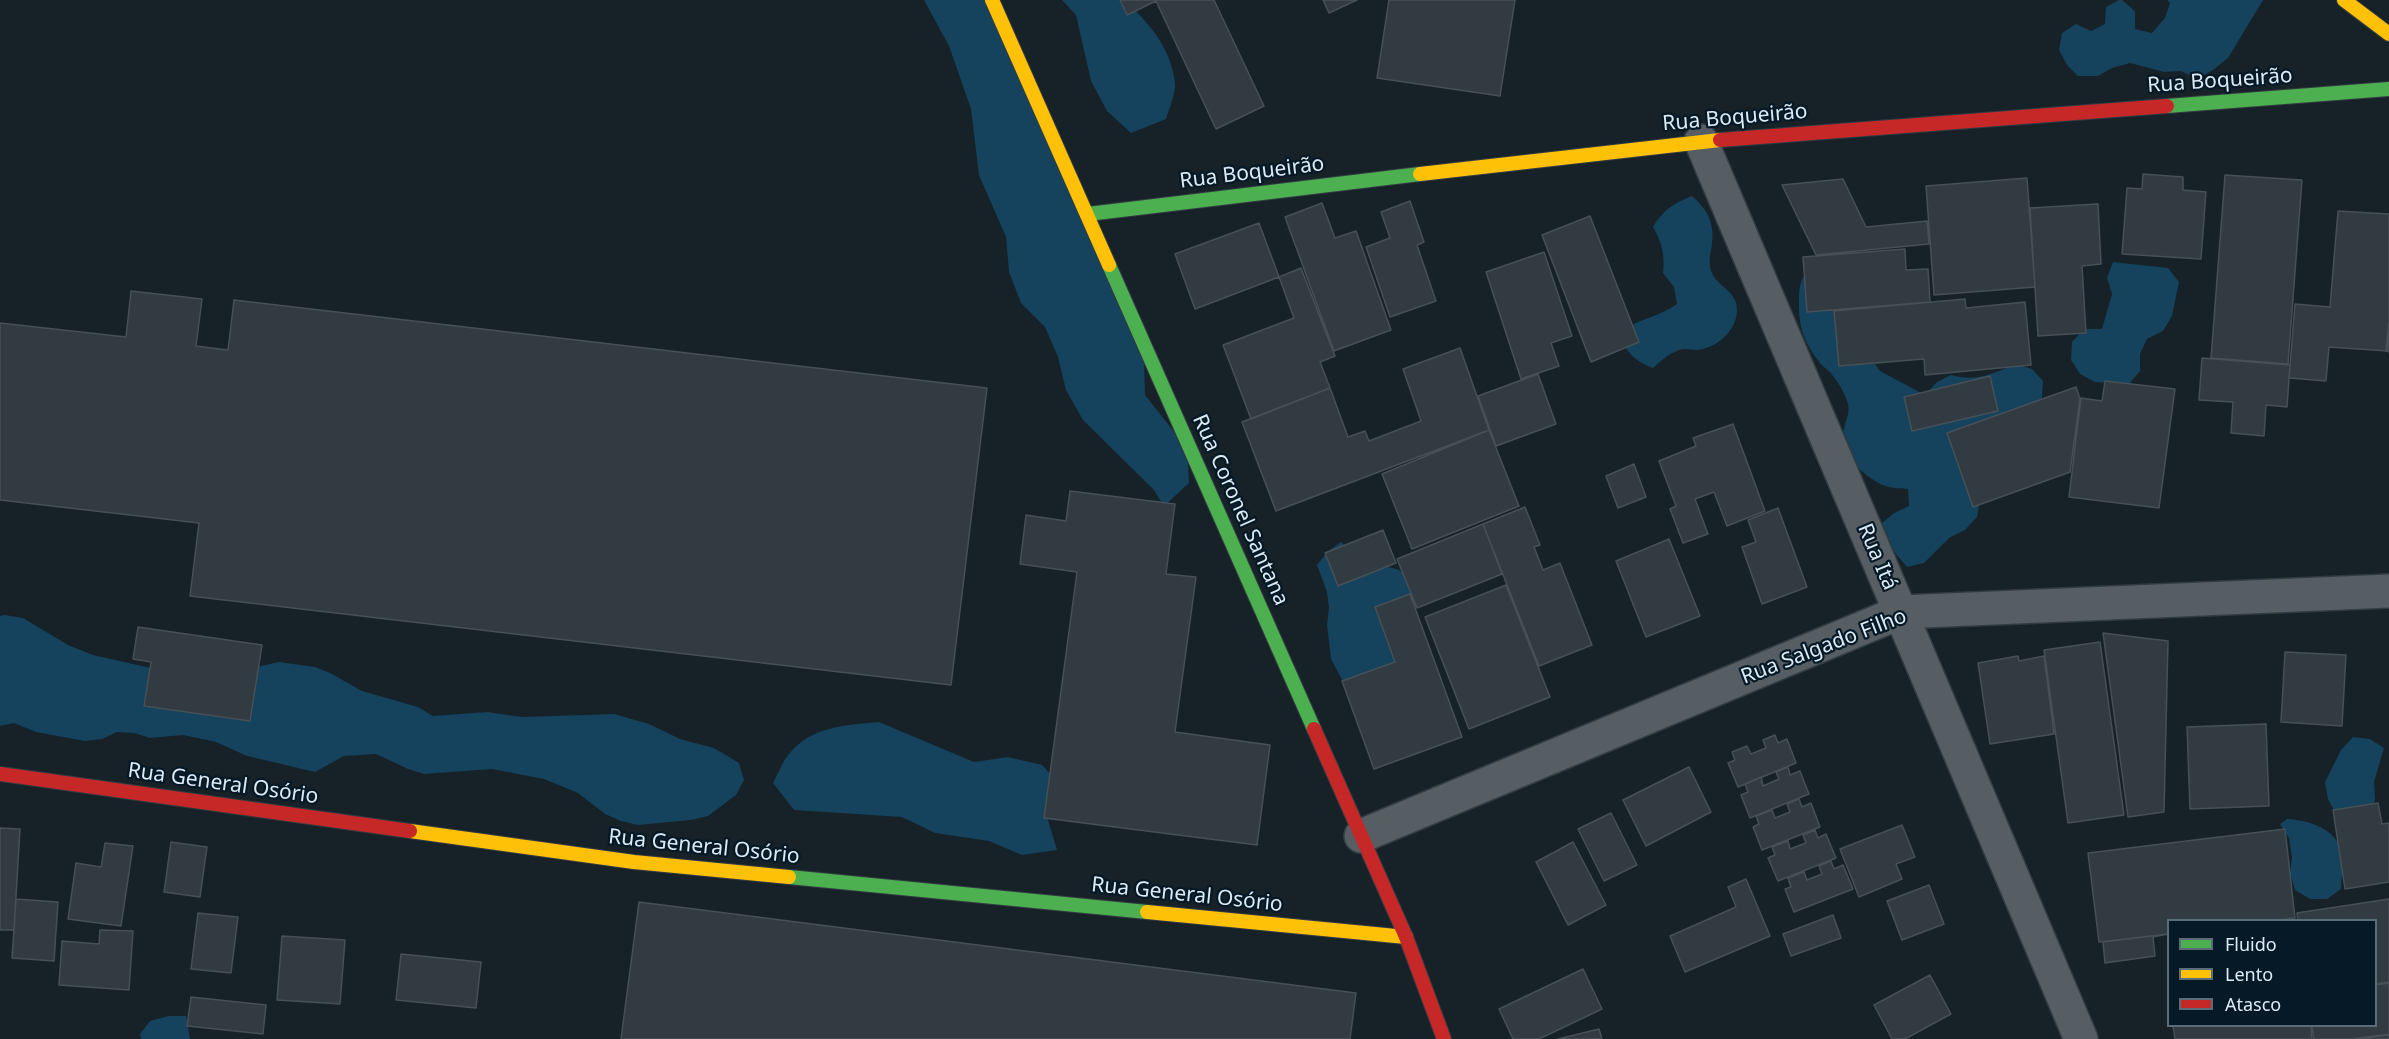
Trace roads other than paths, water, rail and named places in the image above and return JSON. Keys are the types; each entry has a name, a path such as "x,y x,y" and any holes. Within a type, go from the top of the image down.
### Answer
{"street":[{"name":"Rua Coronel Santana","path":"992,0 1406,937 1444,1039"},
{"path":"2344,0 2389,34"},
{"name":"Rua Boqueirão","path":"1088,214 1701,141 2389,89"},
{"name":"Rua Itá","path":"1701,141 2081,1039"},
{"name":"Rua Salgado Filho","path":"1361,837 1901,612 2389,591"},
{"name":"Rua General Osório","path":"0,774 634,862 1406,937"}]}
